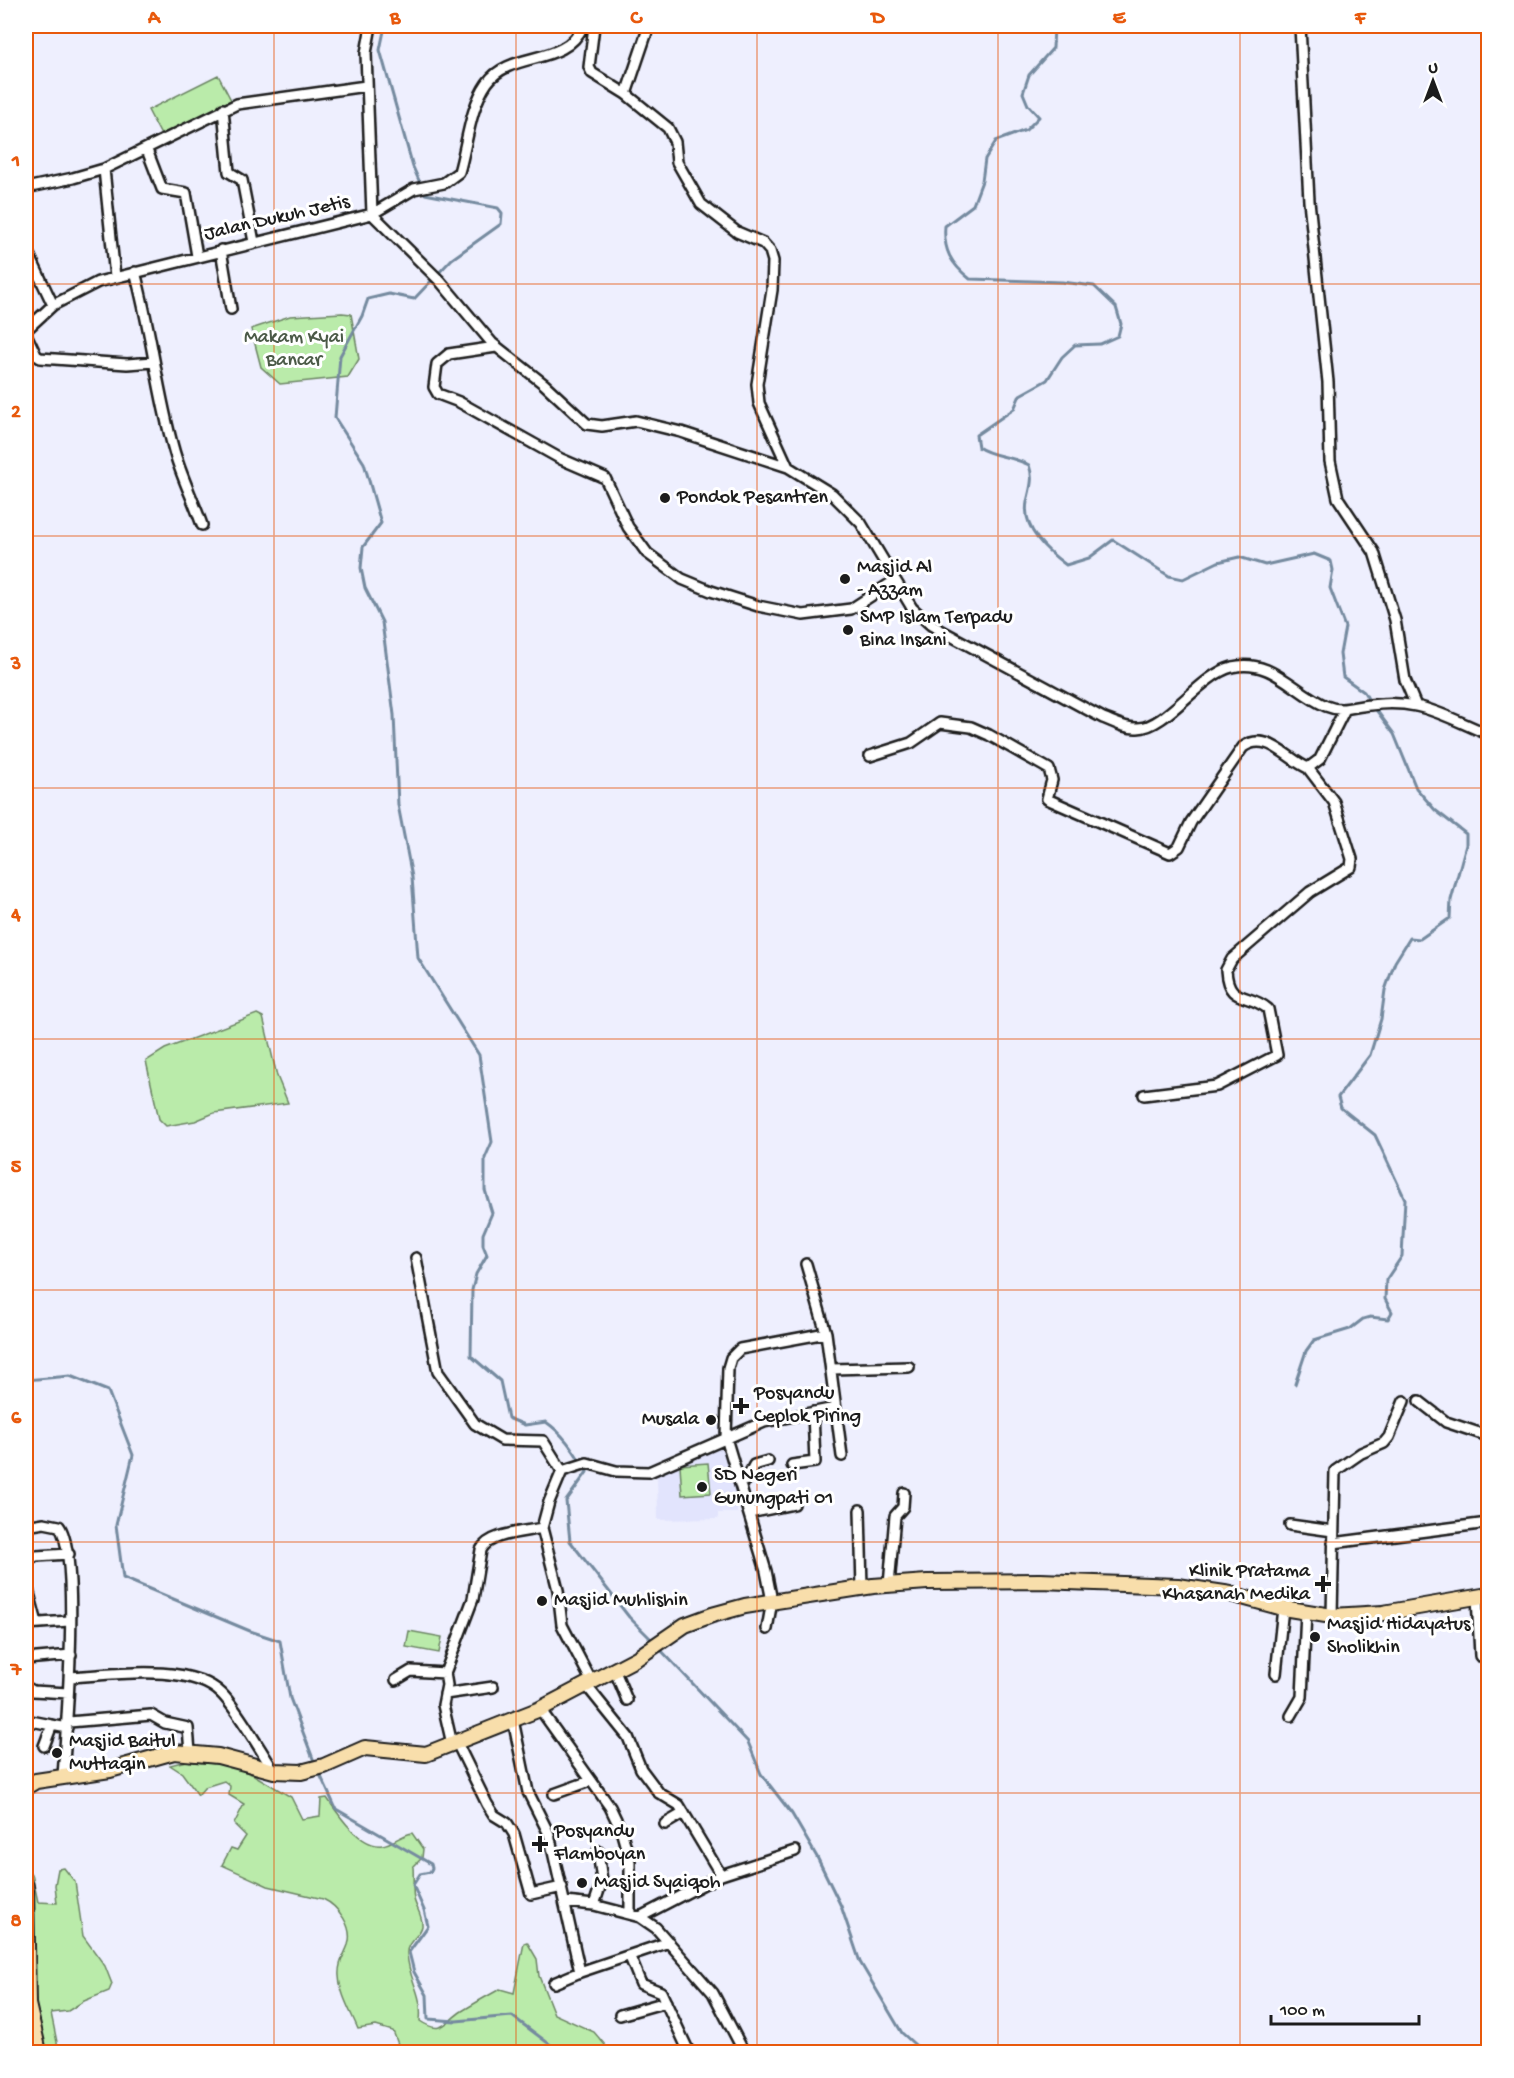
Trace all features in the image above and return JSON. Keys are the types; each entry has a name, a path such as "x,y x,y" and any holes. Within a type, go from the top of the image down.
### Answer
{"main road":[{"path":"26,1787 36,1781 110,1770 158,1755 190,1752 218,1756 274,1771 301,1772 324,1766 365,1748 418,1755 540,1709 637,1658 685,1625 712,1615 772,1601 861,1588 889,1585 1040,1581 1178,1586 1230,1594 1283,1608 1332,1616 1383,1613 1483,1596"},
{"path":"26,1886 28,2004 39,2052"}],"street":[{"name":"Jalan Dukuh Jetis","path":"154,362 127,364 40,357 36,355 26,332 53,305 98,282 372,214 366,86 366,53 371,26"},
{"path":"583,26 576,40 561,50 501,71 487,83 477,104 459,172 444,183 428,184 414,189 372,214 440,281 496,347 536,377 587,424 602,426 636,421 725,444 788,467 848,507 861,523 912,608 931,625 1046,689 1127,727 1149,727 1215,674 1231,667 1245,665 1267,667 1325,705 1344,711 1380,704 1416,706 1488,734"},
{"path":"594,26 589,67 592,74 626,94 668,128 675,142 677,162 701,204 737,232 763,243 770,251 773,261 772,290 757,384 759,403 788,467"},
{"path":"626,94 649,26"},
{"path":"1300,26 1309,201 1328,382 1330,461 1338,498 1374,552 1395,620 1405,680 1416,706"},
{"path":"26,188 104,169 147,150 223,109 269,98 366,86"},
{"path":"223,109 229,172 241,177 254,242"},
{"path":"147,150 162,189 186,193 197,256"},
{"path":"104,169 115,277"},
{"path":"26,248 53,305"},
{"path":"220,250 231,309"},
{"path":"135,272 149,325 154,362 173,449 202,525"},
{"path":"496,347 449,354 437,364 434,387 438,394 459,402 561,459 605,478 628,526 647,553 674,574 711,591 748,603 803,615 851,609 894,580"},
{"path":"1308,768 1320,759 1344,711"},
{"path":"870,756 911,743 940,723 971,727 1049,769 1052,780 1047,799 1170,853 1179,847 1207,796 1247,744 1263,742 1274,746 1308,768 1334,802 1352,859 1351,867 1310,892 1232,959 1226,970 1235,995 1268,1008 1277,1055 1217,1086 1144,1095"},
{"path":"416,1258 438,1371 475,1424 502,1440 543,1441 562,1471"},
{"path":"806,1264 826,1333 842,1456"},
{"path":"767,1629 772,1601 726,1438 728,1368 735,1352 826,1333"},
{"path":"832,1369 909,1367"},
{"path":"1332,1616 1335,1471 1361,1453 1384,1443 1389,1437 1404,1401"},
{"path":"1419,1401 1446,1422 1488,1436"},
{"path":"721,1875 679,1805 659,1793 641,1769 628,1737 589,1684 562,1625 558,1590 542,1528 549,1502 562,1471 582,1464 616,1472 649,1472 764,1422 835,1408"},
{"path":"792,1465 815,1462 813,1412"},
{"path":"740,1483 746,1480 754,1465 768,1461"},
{"path":"889,1585 895,1516 903,1507 904,1493"},
{"path":"748,1513 794,1504"},
{"path":"860,1510 861,1588"},
{"path":"26,1526 44,1523 58,1526 69,1554 71,1655 63,1776"},
{"path":"1333,1542 1488,1523"},
{"path":"1290,1525 1334,1531"},
{"path":"542,1528 483,1544 474,1599 446,1673 443,1705 454,1743 469,1773 494,1815 507,1823 514,1834 531,1894 561,1887"},
{"path":"26,1562 43,1555 69,1554"},
{"path":"26,1582 37,1623"},
{"path":"1480,1656 1483,1596"},
{"path":"1276,1674 1283,1608"},
{"path":"1291,1716 1302,1697 1306,1612"},
{"path":"26,1624 69,1621"},
{"path":"26,1659 71,1655"},
{"path":"614,1669 627,1700"},
{"path":"396,1680 411,1671 446,1673"},
{"path":"69,1677 167,1674 206,1682 222,1694 274,1771"},
{"path":"26,1687 33,1691 68,1693"},
{"path":"445,1694 493,1687"},
{"path":"540,1709 610,1807 628,1849 635,1915"},
{"path":"26,1720 52,1725 68,1725 151,1715 165,1723 188,1728 190,1752"},
{"path":"513,1720 528,1792 549,1834 580,1972"},
{"path":"44,1746 52,1725"},
{"path":"554,1794 590,1781"},
{"path":"665,1824 684,1813"},
{"path":"594,1905 602,1881 598,1851"},
{"path":"635,1915 721,1875 795,1851"},
{"path":"565,1902 594,1905 635,1915 669,1942 713,1993 744,2052"},
{"path":"554,1983 669,1942"},
{"path":"630,1957 641,1984 657,1990 666,2002 689,2052"},
{"path":"620,2015 666,2002"}],"shaded area":[{"name":"SD Negeri Gunungpati 01","path":"730,1439 752,1505 737,1505 737,1513 718,1513 718,1519 658,1520 657,1470"}],"green space":[{"path":"218,75 231,100 161,135 148,110"},
{"name":"Makam Kyai Bancar","path":"351,314 359,359 348,377 280,384 261,367 251,329 290,316"},
{"path":"257,1014 263,1017 277,1076 288,1103 214,1113 195,1121 166,1126 159,1119 146,1061 165,1049"},
{"path":"708,1463 711,1493 682,1495 680,1465"},
{"path":"409,1631 442,1637 439,1653 406,1647"},
{"path":"186,1761 228,1765 254,1775 291,1797 302,1819 320,1816 321,1799 327,1798 350,1829 374,1844 386,1844 412,1833 423,1849 422,1858 413,1867 414,1899 422,1926 407,1950 410,1972 420,2002 420,2021 433,2027 443,2026 462,2011 500,1989 514,1993 524,1943 527,1942 537,1959 539,1976 554,2014 594,2032 611,2052 401,2052 393,2031 376,2026 358,2029 344,1996 339,1976 339,1967 348,1945 347,1924 339,1912 323,1899 268,1886 222,1865 231,1848 237,1850 246,1836 234,1824 244,1804 229,1795 230,1786 224,1781 205,1787 198,1795 182,1773 170,1765"},
{"path":"64,1868 75,1882 83,1936 105,1966 112,1984 109,1991 84,2001 68,2011 51,2013 59,2052 26,2052 26,1873 32,1874 38,1902 57,1903 55,1885 58,1869"}],"waterway":[{"path":"385,26 380,50 413,167 425,194 498,208 502,213 501,224 452,259 414,299 389,294 368,299 362,316 340,356 335,418 364,463 381,523 363,547 361,568 365,588 382,622 394,715 398,805 412,877 418,958 479,1055 492,1142 485,1158 485,1190 492,1213 483,1234 483,1245 487,1255 476,1274 472,1290 471,1356 500,1381 508,1418 525,1425 546,1422 564,1439 587,1472 566,1501 570,1541 629,1617 654,1642"},
{"path":"1054,26 1053,48 1029,75 1023,93 1028,105 1039,117 1026,130 996,141 985,159 982,181 973,205 945,226 945,242 953,262 970,279 1062,282 1094,286 1116,307 1121,324 1118,336 1100,344 1075,345 1062,357 1047,380 1020,395 1014,409 976,435 978,447 1029,465 1031,479 1026,512 1028,521 1044,546 1066,565 1089,558 1113,540 1169,576 1183,579 1218,562 1239,557 1265,565 1314,554 1331,561 1333,570 1330,588 1345,627 1340,654 1343,677 1364,692 1370,702"},
{"path":"1295,1384 1306,1351 1314,1340 1350,1329 1363,1319 1370,1317 1388,1319 1392,1312 1385,1299 1386,1280 1402,1256 1405,1199 1375,1135 1341,1108 1338,1097 1370,1055 1381,1019 1385,990 1395,962 1410,938 1420,939 1450,918 1451,900 1466,845 1466,834 1435,810 1416,788 1394,734 1374,707"},
{"path":"26,1380 70,1376 108,1391 133,1455 116,1525 123,1578 250,1631 280,1641 290,1698 315,1764"},
{"path":"658,1647 748,1742 761,1774 792,1814 817,1857 841,1906 860,1962 902,2033 923,2052"},
{"path":"318,1770 336,1809 431,1864 430,1872 420,1874 413,1885 428,1926 409,1952 414,1972 427,1995 428,2019 456,2021 512,2016 560,2052"}],"place":[{"name":"Pondok Pesantren","path":"665,498"},
{"name":"Masjid Al - Azzam","path":"845,579"},
{"name":"SMP Islam Terpadu Bina Insani","path":"848,630"},
{"name":"Posyandu Ceplok Piring","path":"741,1406"},
{"name":"Musala","path":"711,1420"},
{"name":"SD Negeri Gunungpati 01","path":"702,1487"},
{"name":"Klinik Pratama Khasanah Medika","path":"1323,1584"},
{"name":"Masjid Muhlishin","path":"542,1601"},
{"name":"Masjid Hidayatus Sholikhin","path":"1315,1637"},
{"name":"Masjid Baitul Muttaqin","path":"57,1753"},
{"name":"Posyandu Flamboyan","path":"540,1844"},
{"name":"Masjid Syaiqoh","path":"582,1883"}]}
